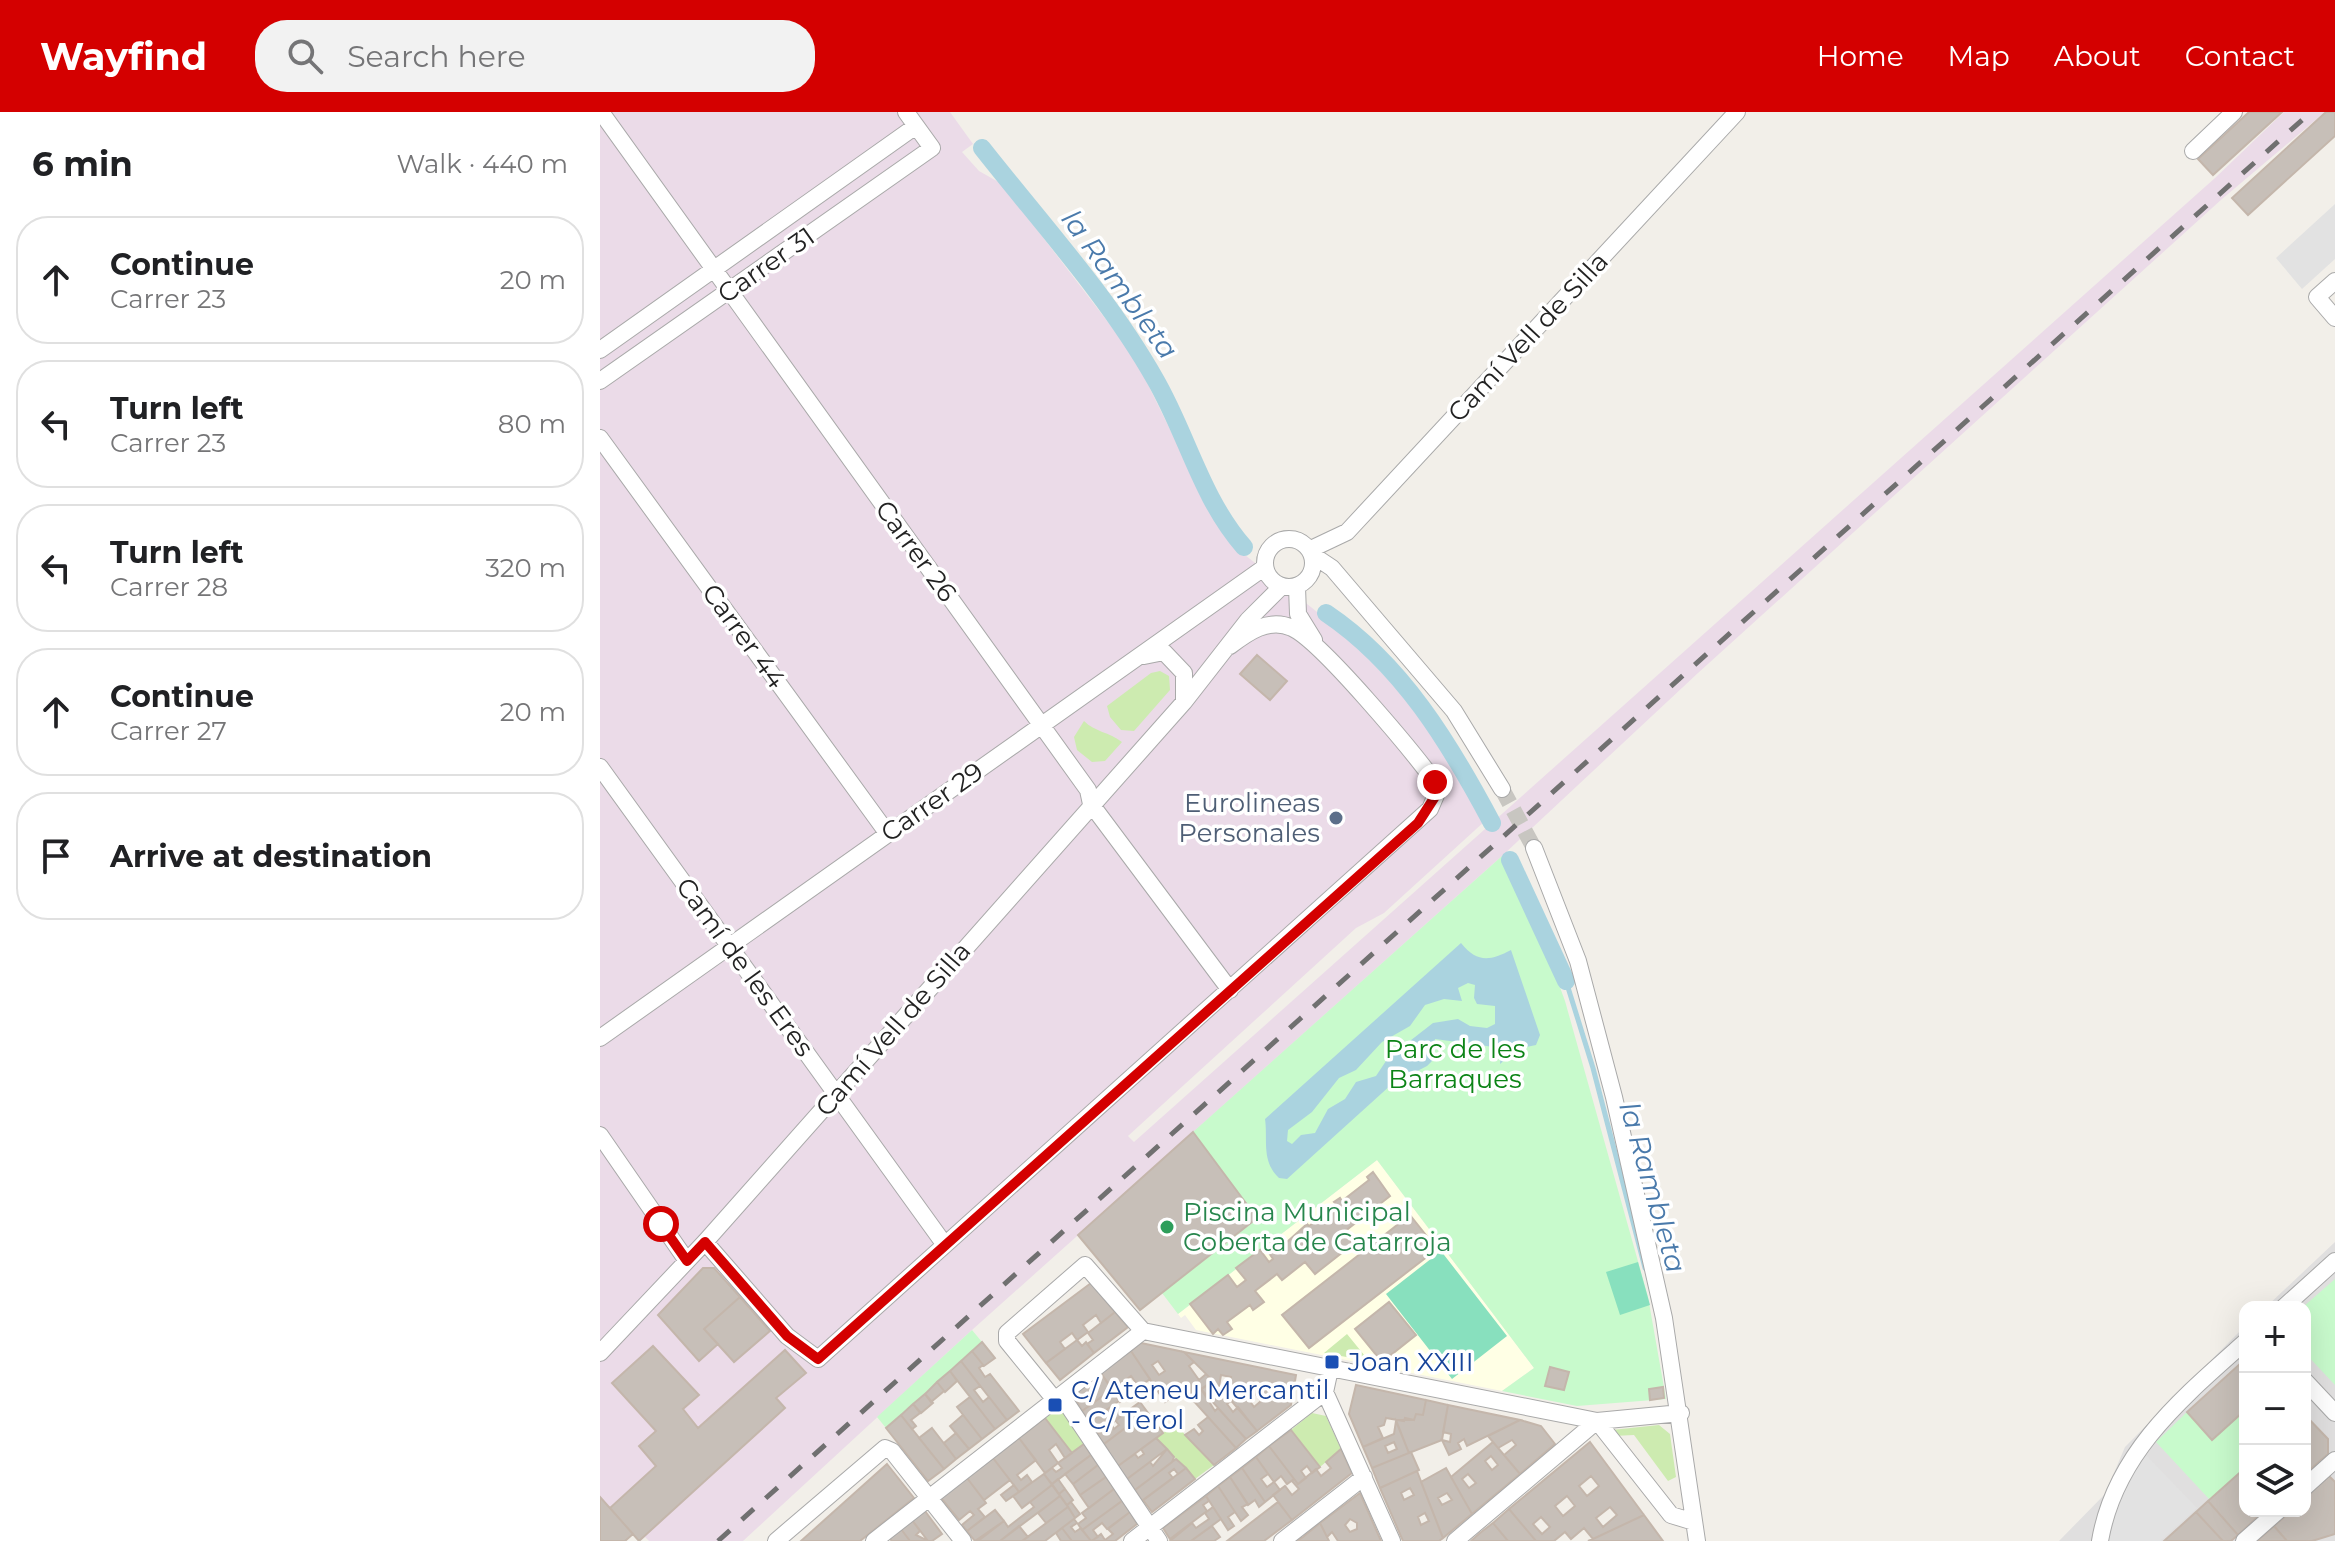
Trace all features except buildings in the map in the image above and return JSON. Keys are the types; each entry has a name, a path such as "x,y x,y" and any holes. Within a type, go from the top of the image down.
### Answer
{"street":[{"name":"Carrer 26","path":"601,112 1088,790 1091,804 1230,990"},
{"name":"Camí Vell de Silla","path":"1310,552 1347,532 1737,112"},
{"path":"2193,151 2234,112"},
{"name":"Carrer 31","path":"600,350 714,270 911,119 932,148 600,381"},
{"path":"2335,281 2317,297 2335,318"},
{"name":"Carrer 44","path":"600,438 888,834"},
{"path":"1352,590 1331,581 1294,586 1270,579 1265,567 1267,552 1278,541 1292,539 1332,568 1352,590 1454,711 1502,789"},
{"path":"1294,586 1313,570 1310,552"},
{"name":"Carrer 29","path":"600,1038 1265,567"},
{"name":"Camí Vell de Silla","path":"600,1353 705,1242 1184,702 1248,620 1294,586"},
{"path":"705,1242 787,1336 818,1359 1418,823 1436,795 1435,782 1319,649 1298,614 1294,586"},
{"path":"1230,646 1252,630 1280,625 1292,628 1319,649"},
{"path":"1138,656 1164,652 1184,673 1184,702"},
{"name":"Camí de les Eres","path":"600,767 945,1245"},
{"path":"1534,848 1578,961 1614,1097 1664,1318 1681,1413 1697,1541"},
{"path":"600,1135 687,1261"},
{"path":"2291,1301 2335,1261"},
{"path":"1154,1534 1058,1397 1007,1341 1007,1333 1085,1265 1143,1331 1597,1421 1681,1413"},
{"path":"874,1541 1143,1331"},
{"path":"2100,1541 2124,1470 2139,1445 2239,1348"},
{"path":"1330,1369 1325,1392 1392,1541"},
{"path":"2311,1387 2335,1413"},
{"path":"1132,1541 1154,1534 1325,1392"},
{"path":"1597,1421 1671,1515 1694,1522"},
{"path":"1455,1541 1597,1421"},
{"path":"776,1541 880,1449 892,1451 963,1541"},
{"path":"2311,1482 2335,1460"},
{"path":"1282,1541 1364,1477"},
{"path":"2244,1541 2271,1517"}],"shaded area":[{"path":"600,112 950,112 973,144 962,152 979,171 1002,184 1134,356 1213,517 1231,544 1345,634 1414,707 1463,777 1485,821 1384,913 1356,928 1128,1136 1134,1142 2215,178 2284,112 2325,112 2222,199 1698,673 1502,856 972,1330 743,1541 649,1541 645,1537 639,1541 633,1534 625,1541 600,1541"},
{"path":"2335,204 2335,259 2302,289 2276,258"},
{"path":"1377,1160 1534,1368 1502,1391 1196,1330 1185,1315 1181,1318 1178,1314"},
{"path":"2335,1242 2335,1541 2059,1541 2105,1494 2125,1447 2239,1332 2239,1517 2311,1517 2311,1301 2272,1301"},
{"path":"2143,1452 2197,1508 2160,1541 2106,1541 2126,1484"}],"green space":[{"path":"1160,671 1169,676 1170,690 1134,731 1121,730 1110,717 1107,706 1151,673"},
{"path":"1084,721 1122,742 1105,761 1092,762 1077,750 1074,737"},
{"name":"Parc de les Barraques","path":"1502,856 1543,941 1565,1001 1648,1297 1666,1399 1577,1406 1502,1391 1534,1368 1377,1160 1178,1314 1162,1293 1257,1219 1193,1132"},
{"path":"1441,1251 1507,1336 1452,1379 1386,1294"},
{"path":"1638,1262 1650,1305 1620,1315 1606,1272"},
{"path":"2335,1279 2335,1385 2311,1359 2310,1301"},
{"path":"972,1330 982,1342 886,1428 877,1417"},
{"path":"1347,1334 1369,1361 1324,1353"},
{"path":"1059,1407 1084,1444 1072,1453 1045,1418"},
{"path":"2187,1412 2212,1439 2239,1415 2239,1473 2210,1500 2156,1442"},
{"path":"1312,1413 1326,1416 1341,1449 1320,1467 1291,1430"},
{"path":"1175,1424 1214,1465 1195,1479 1156,1438"},
{"path":"1659,1425 1670,1434 1676,1477 1668,1481 1634,1435 1613,1436 1612,1430"}],"water":[{"path":"1461,943 1473,954 1484,958 1511,950 1540,1035 1536,1045 1517,1049 1500,1064 1501,1048 1435,1039 1432,1061 1427,1066 1392,1084 1287,1179 1279,1178 1270,1165 1265,1119","holes":["1468,983 1475,985 1477,1004 1495,1006 1495,1024 1487,1028 1470,1026 1458,1019 1433,1023 1388,1058 1376,1076 1356,1082 1345,1099 1328,1109 1315,1133 1301,1135 1292,1144 1287,1141 1288,1130 1312,1112 1339,1078 1356,1070 1382,1042 1410,1026 1425,1005 1444,999 1462,1001 1458,988"]}],"waterway":[{"name":"la Rambleta","path":"982,148 1073,260 1136,348 1166,400 1216,508 1244,547"},
{"name":"la Rambleta","path":"1326,613 1353,633 1401,681 1441,735 1492,823"},
{"name":"la Rambleta","path":"1510,860 1566,981"},
{"name":"la Rambleta","path":"1566,981 1593,1068 1645,1268"}],"tunnel":[{"path":"1502,789 1534,848"}],"railway":[{"path":"718,1541 2311,112"}],"place":[{"name":"Eurolineas Personales","path":"1336,818"},
{"name":"Piscina Municipal Coberta de Catarroja","path":"1167,1227"},
{"name":"Joan XXIII","path":"1332,1362"},
{"name":"C/ Ateneu Mercantil - C/ Terol","path":"1055,1405"}],"route":[{"path":"661,1224 687,1261 705,1242 787,1336 818,1359 1418,823 1430,809 1436,795 1435,782"}]}
